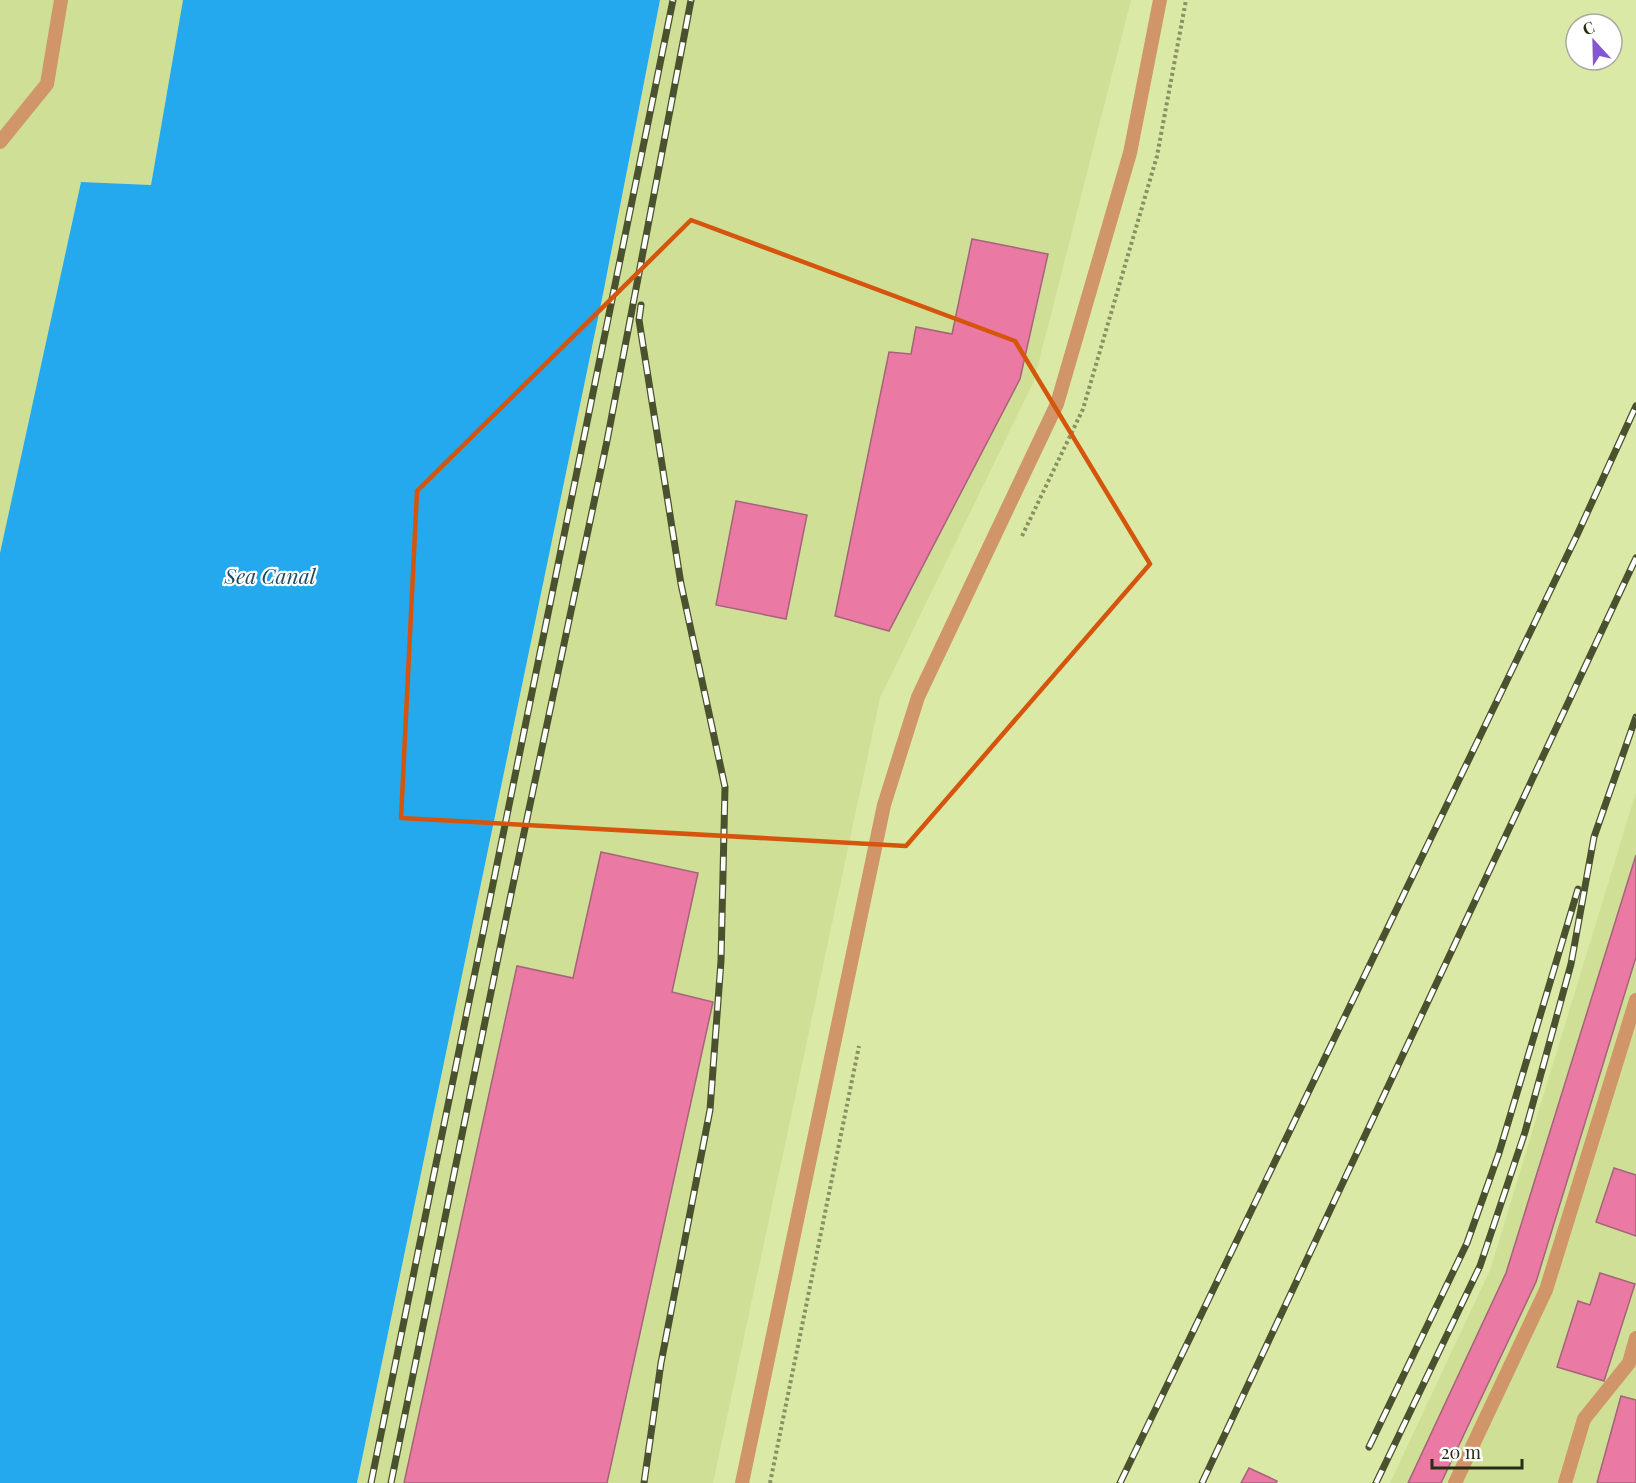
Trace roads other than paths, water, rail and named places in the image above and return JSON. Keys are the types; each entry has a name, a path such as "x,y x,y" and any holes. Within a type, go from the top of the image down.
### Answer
{"lane":[{"path":"0,142 48,84 61,0"},
{"path":"742,1483 884,805 918,697 1057,404 1130,153 1160,0"},
{"path":"1455,1483 1546,1290 1636,1000"},
{"path":"1565,1483 1584,1419 1629,1363 1636,1338"}],"water":[{"name":"Sea Canal","path":"183,0 660,0 604,289 357,1483 0,1483 0,553 81,182 151,185"}],"railway":[{"path":"371,1483 673,0"},
{"path":"391,1483 510,899 607,441 691,0"},
{"path":"641,305 639,320 681,584 725,787 721,961 710,1110 661,1363 644,1483"},
{"path":"1120,1483 1577,535 1636,406"},
{"path":"1202,1483 1636,558"},
{"path":"1376,1483 1480,1266 1525,1132 1571,964 1594,837 1636,717"},
{"path":"1369,1447 1467,1243 1499,1153 1578,889"}]}
